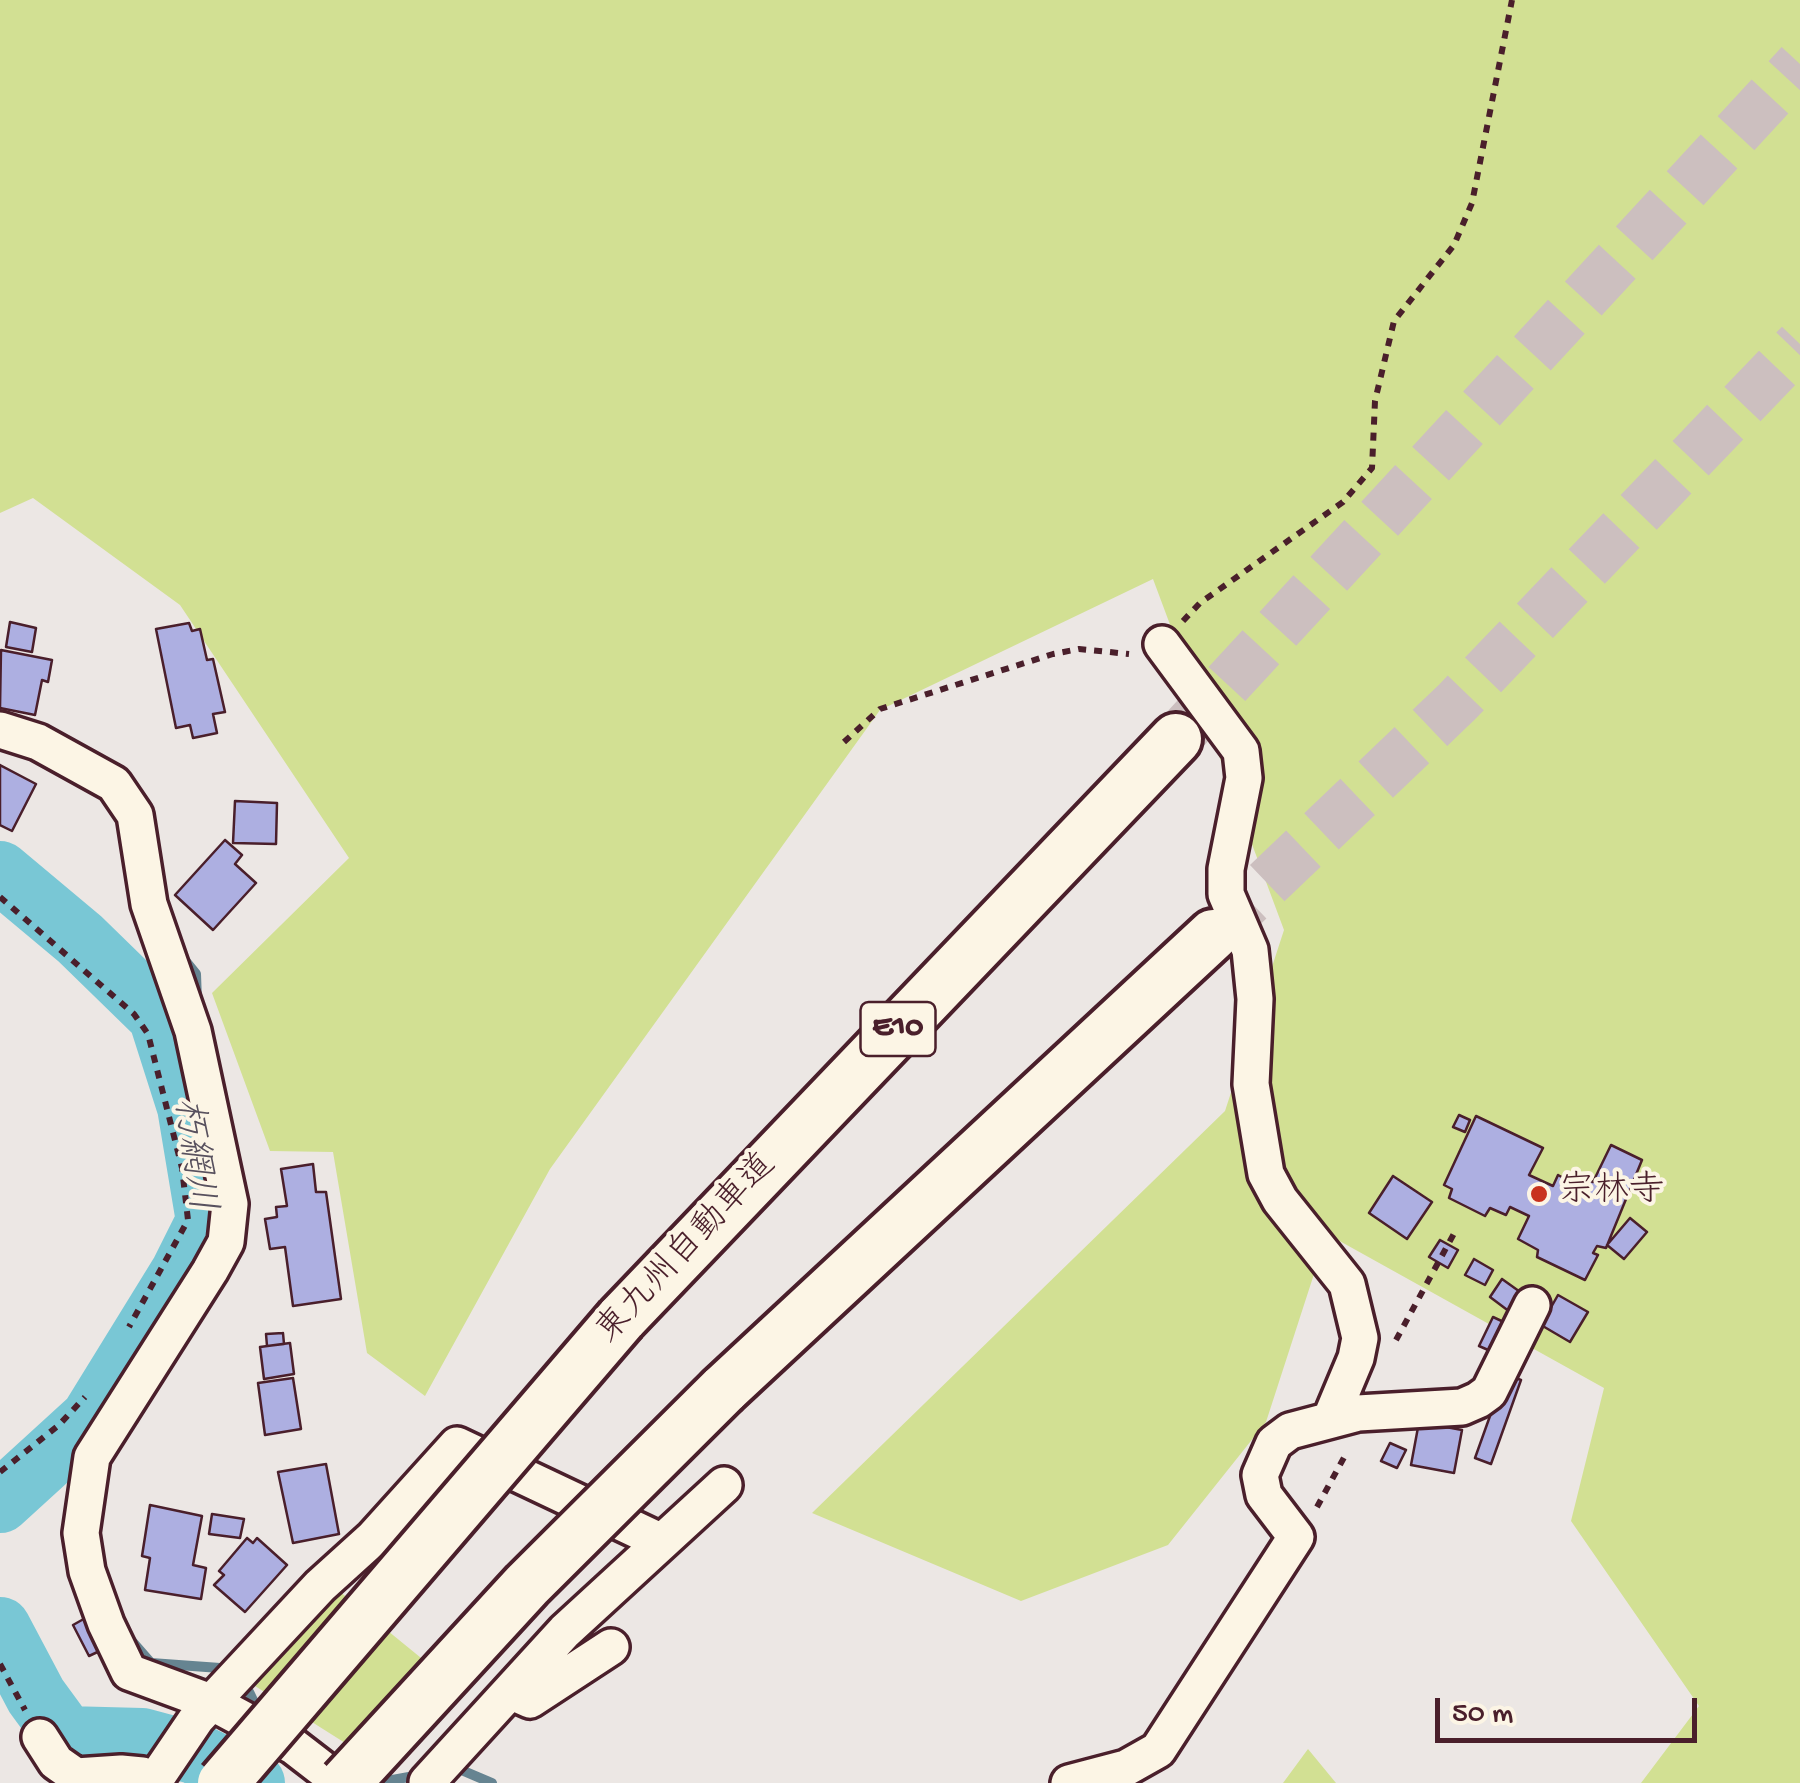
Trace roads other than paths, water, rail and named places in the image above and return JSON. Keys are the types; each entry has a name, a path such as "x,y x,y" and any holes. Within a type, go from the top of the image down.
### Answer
{"highway":[{"name":"東九州自動車道","path":"223,1783 621,1319 1176,739"},
{"path":"343,1783 527,1585 723,1390 1213,935"}],"street":[{"path":"1162,644 1241,751 1244,778 1226,868 1226,894 1250,950 1255,999 1252,1084 1266,1174 1280,1200 1347,1284 1360,1338 1330,1420"},
{"path":"0,730 38,742 114,784 135,816 149,904 194,1031 230,1204 226,1242 92,1457 81,1533 87,1570 106,1624 130,1672 205,1710 293,1746 343,1783"},
{"path":"1069,1783 1126,1768 1158,1750 1296,1537 1264,1495 1260,1475 1266,1455 1290,1431 1330,1420 1358,1413 1462,1407 1478,1400 1489,1392 1532,1305"},
{"path":"40,1738 56,1762 76,1776 120,1773 154,1781 205,1710 457,1445 660,1541"},
{"path":"425,1783 566,1631 724,1485"},
{"path":"512,1691 530,1700 611,1647"},
{"path":"425,1783 442,1783"}],"waterway":[{"name":"朽網川","path":"0,872 80,939 159,1016 188,1107 207,1221 181,1273 91,1419 0,1502"},
{"path":"183,958 196,974 197,1001"},
{"name":"朽網川","path":"0,1628 36,1696 66,1737 142,1739 194,1753 254,1783"},
{"path":"130,1639 151,1663 220,1668"},
{"path":"249,1692 259,1713"},
{"path":"459,1769 492,1783"},
{"path":"376,1783 409,1777"}],"tunnel":[{"path":"1176,739 1800,64"},
{"path":"1213,935 1457,702 1800,344"}],"place":[{"name":"宗林寺","path":"1539,1194"}]}
